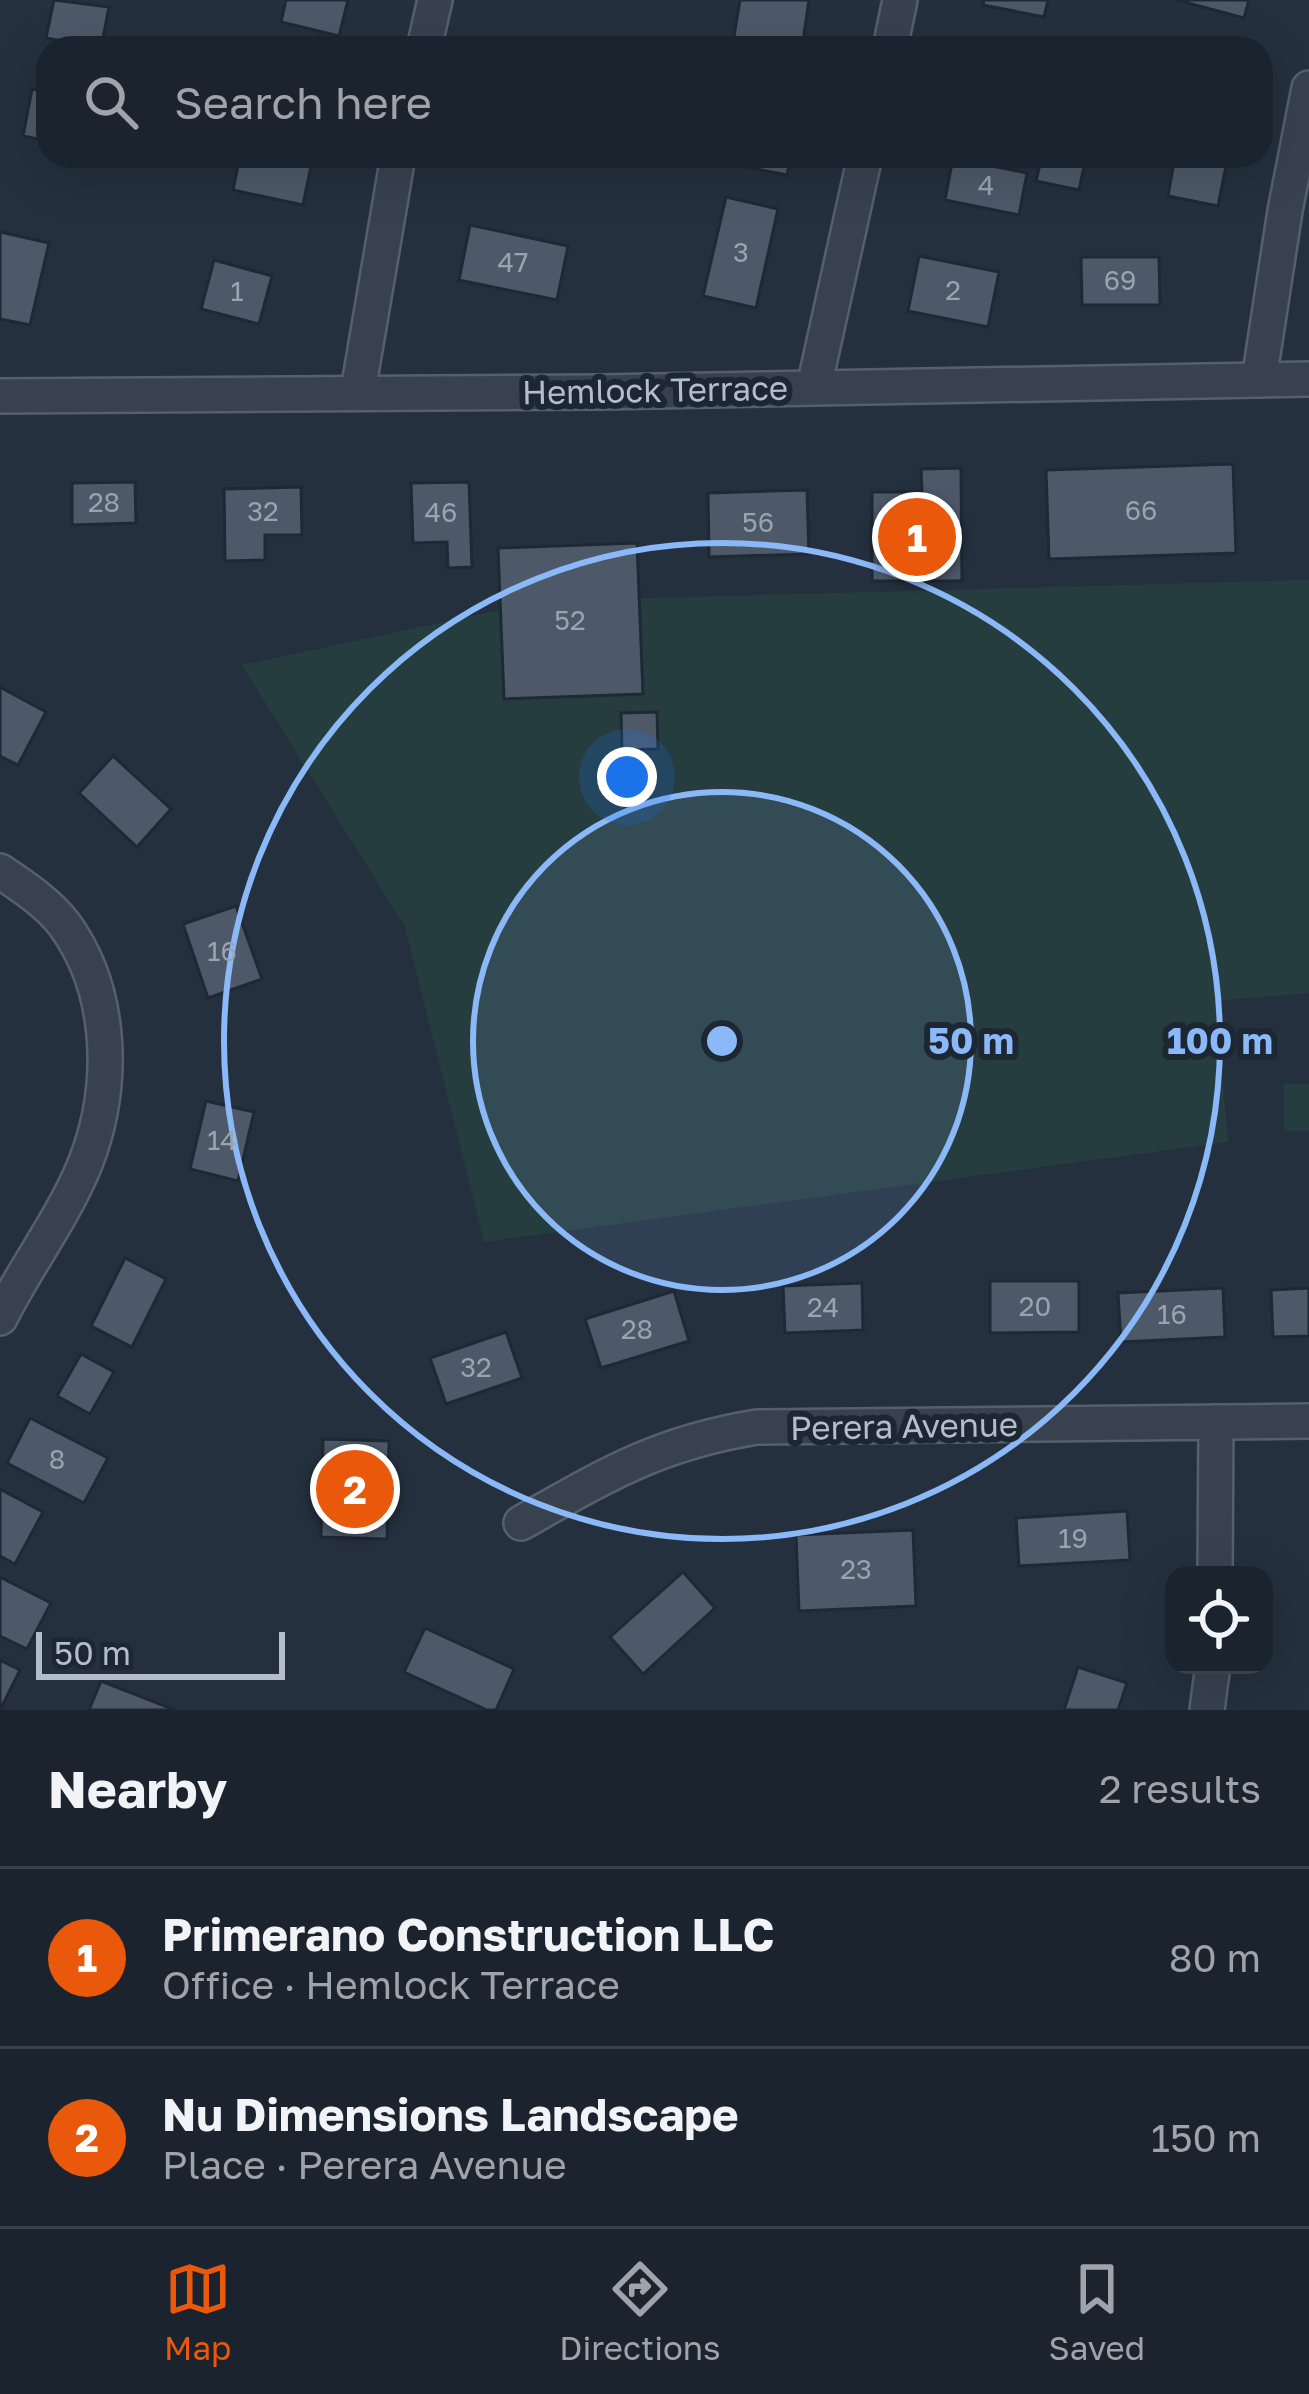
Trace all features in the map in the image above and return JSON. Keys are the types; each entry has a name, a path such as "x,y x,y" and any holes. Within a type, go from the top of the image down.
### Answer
{"street":[{"path":"427,36 435,0"},
{"path":"893,36 901,0"},
{"path":"1259,380 1309,88"},
{"path":"358,391 396,168"},
{"path":"814,387 863,168"},
{"name":"Hemlock Terrace","path":"0,396 1309,380"},
{"path":"0,871 64,924 84,958 98,997 105,1039 98,1127 84,1168 0,1318"},
{"name":"Perera Avenue","path":"521,1523 645,1455 700,1437 757,1427 1309,1421"},
{"path":"1214,1566 1216,1422"},
{"path":"1207,1710 1212,1674"}],"green space":[{"path":"1309,580 1309,993 1216,1001 1228,1142 484,1242 405,927 242,665 541,601"},
{"path":"1284,1084 1309,1084 1309,1131 1284,1131"}],"building":[{"path":"54,0 109,7 103,36 46,36"},
{"path":"286,0 348,0 339,36 281,22"},
{"path":"740,0 809,0 804,36 734,36"},
{"path":"984,0 1048,0 1044,17 983,5"},
{"path":"1177,0 1249,0 1244,18"},
{"path":"32,89 36,90 36,139 23,136"},
{"path":"238,168 311,168 303,205 233,190"},
{"path":"750,168 788,168 787,175"},
{"path":"951,168 1027,173 1019,215 945,200"},
{"path":"1039,168 1084,168 1079,190 1036,181"},
{"path":"1173,168 1226,168 1218,206 1168,196"},
{"path":"726,197 778,209 756,308 703,296"},
{"path":"470,225 568,246 557,300 459,280"},
{"path":"0,232 49,243 30,325 0,319"},
{"path":"919,256 999,272 988,327 908,311"},
{"path":"1081,257 1159,257 1160,305 1082,305"},
{"path":"214,260 272,276 259,324 201,309"},
{"path":"1233,464 1236,553 1049,559 1046,470"},
{"path":"961,468 962,581 872,581 872,492 922,492 921,469"},
{"path":"135,482 136,523 72,525 72,483"},
{"path":"469,482 472,567 448,568 447,542 413,543 411,483"},
{"path":"301,487 302,535 265,535 265,560 225,561 224,489"},
{"path":"807,490 809,554 709,557 708,493"},
{"path":"637,543 643,694 504,699 498,548"},
{"path":"0,687 46,712 18,765 0,756"},
{"path":"657,712 658,749 622,750 621,713"},
{"path":"113,756 171,809 137,847 79,793"},
{"path":"236,906 262,979 208,998 183,924"},
{"path":"206,1101 254,1112 238,1181 190,1169"},
{"path":"125,1258 166,1279 132,1347 91,1326"},
{"path":"990,1281 1079,1281 1079,1332 990,1333"},
{"path":"862,1283 863,1330 785,1333 783,1286"},
{"path":"1223,1288 1225,1337 1121,1342 1118,1293"},
{"path":"1309,1288 1309,1336 1273,1337 1271,1290"},
{"path":"674,1291 689,1341 601,1368 585,1319"},
{"path":"506,1332 522,1378 446,1404 430,1358"},
{"path":"81,1354 114,1372 90,1414 57,1396"},
{"path":"30,1418 108,1458 84,1503 7,1463"},
{"path":"323,1439 389,1441 387,1539 321,1537"},
{"path":"0,1489 43,1512 15,1564 0,1556"},
{"path":"1127,1511 1130,1560 1019,1566 1016,1518"},
{"path":"913,1530 916,1606 799,1611 796,1535"},
{"path":"683,1572 715,1608 643,1674 610,1637"},
{"path":"0,1577 51,1603 27,1649 0,1636"},
{"path":"425,1628 514,1669 496,1710 404,1672"},
{"path":"0,1660 20,1670 0,1710"},
{"path":"1078,1667 1127,1683 1118,1710 1064,1710"},
{"path":"101,1681 175,1710 89,1710"}],"place":[{"name":"Primerano Construction LLC","path":"917,537"},
{"name":"Nu Dimensions Landscape","path":"355,1489"}]}
